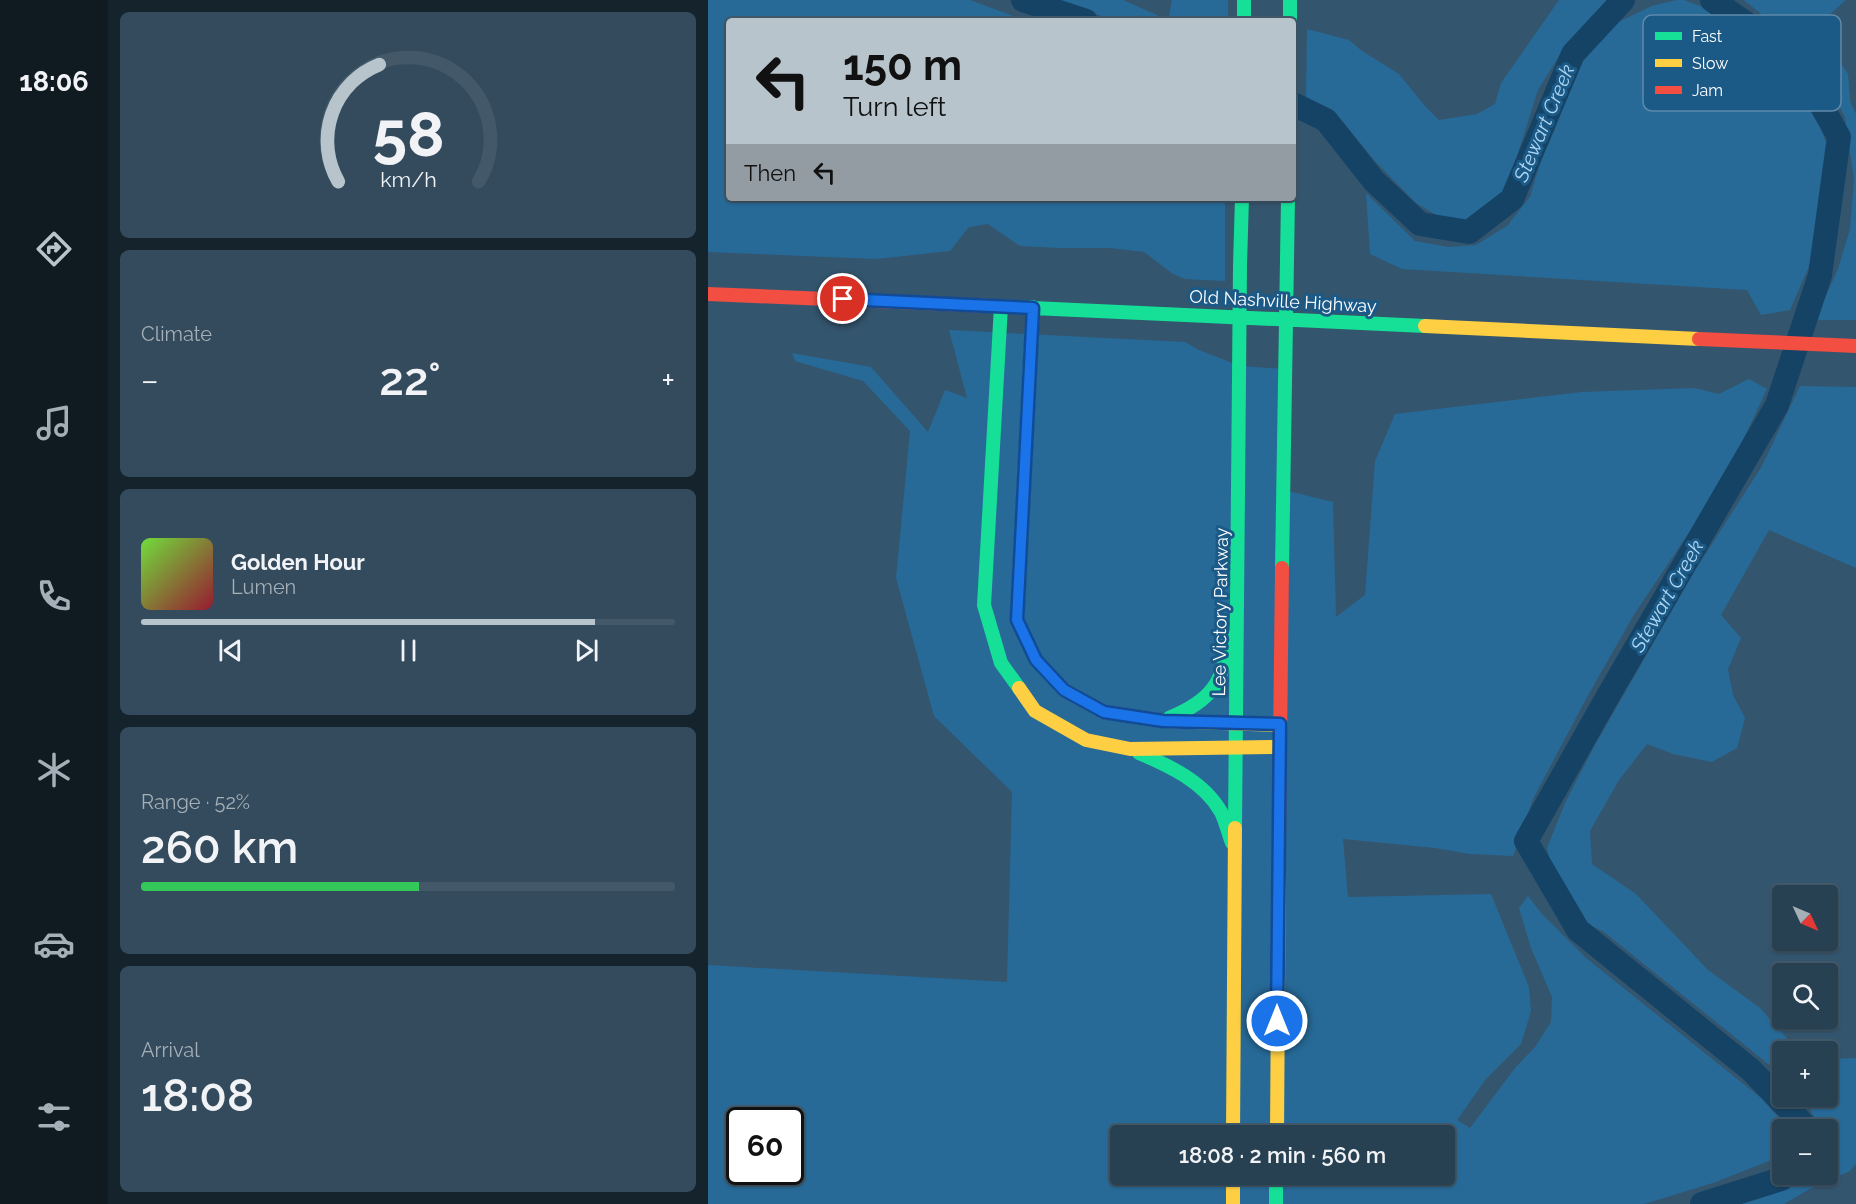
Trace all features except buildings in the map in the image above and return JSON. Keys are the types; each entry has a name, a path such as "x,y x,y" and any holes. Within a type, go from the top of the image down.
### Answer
{"main road":[{"path":"1244,0 1244,18"},
{"path":"1290,0 1290,18"},
{"name":"Lee Victory Parkway","path":"1233,1125 1242,201"},
{"path":"1277,1125 1279,747 1288,201"},
{"name":"Old Nashville Highway","path":"708,294 1856,346"},
{"path":"1001,306 984,605 1001,663 1035,711 1086,740 1130,749 1158,760 1183,774 1205,792 1221,813 1236,854"},
{"path":"1033,308 1017,620 1036,660 1064,690 1104,712 1163,721 1280,724"},
{"path":"1163,721 1196,706 1208,697 1224,669 1228,644 1230,524 1239,488"},
{"path":"1130,749 1279,747"},
{"path":"1233,1185 1233,1204"},
{"path":"1276,1185 1276,1204"}],"shaded area":[{"path":"708,0 970,0 1019,18 726,18 726,201 1225,201 1225,281 1185,279 1173,274 1144,252 1111,248 1020,246 988,224 969,227 950,251 876,259 708,252"},
{"path":"1050,0 1123,0 1164,18 1108,18"},
{"path":"1172,0 1228,0 1228,18 1168,18"},
{"path":"1559,0 1612,0 1567,43 1538,90 1505,194 1473,221 1446,221 1416,203 1374,160 1344,123 1306,100 1307,29 1349,40 1399,74 1439,120 1477,114 1495,104 1501,83"},
{"path":"1684,0 1722,15 1643,15 1643,111 1814,111 1827,145 1813,257 1790,310 1761,315 1747,290 1402,269 1370,254 1366,193 1415,241 1449,247 1476,245 1507,226 1530,197 1541,160 1555,129 1566,86 1584,52 1612,25 1652,6"},
{"path":"1744,0 1846,0 1829,15 1762,15"},
{"path":"1841,63 1848,74 1850,101 1856,114 1856,320 1815,320 1838,269 1850,229 1854,179 1845,117 1841,110"},
{"path":"949,330 1185,342 1240,366 1285,369 1284,490 1333,502 1336,617 1365,595 1375,461 1395,414 1582,392 1694,388 1719,394 1749,379 1767,389 1742,442 1690,531 1635,613 1587,697 1533,799 1513,856 1470,854 1435,848 1343,839 1348,897 1491,894 1529,987 1531,1011 1521,1044 1486,1079 1457,1120 1470,1128 1515,1068 1535,1047 1551,1022 1552,997 1531,948 1519,908 1528,896 1542,914 1586,958 1761,1098 1780,1119 1772,1119 1772,1158 1769,1161 1713,1183 1644,1204 708,1204 708,965 1007,982 1012,792 934,716 896,578 910,431 863,381 795,361 792,353 871,367 928,432 945,390 967,398"},
{"path":"1800,386 1856,387 1856,568 1769,530 1721,615 1741,638 1728,669 1733,695 1745,718 1737,748 1712,762 1673,754 1647,744 1619,780 1590,831 1592,864 1636,894 1708,970 1760,1008 1772,1022 1772,1029 1779,1029 1789,1041 1772,1041 1772,1067 1604,932 1582,921 1553,877 1547,848 1566,801 1595,745 1694,572 1762,466"},
{"path":"1856,1058 1856,1164 1850,1171 1838,1176 1838,1119 1815,1119 1809,1107 1838,1107 1838,1059"},
{"path":"1781,1185 1819,1185 1784,1204 1733,1204"}],"waterway":[{"name":"Stewart Creek","path":"1023,0 1077,18"},
{"name":"Stewart Creek","path":"1296,105 1326,120 1374,181 1420,224 1469,232 1512,199 1573,54 1623,0"},
{"name":"Stewart Creek","path":"1712,0 1734,15"},
{"name":"Stewart Creek","path":"1798,1119 1751,1070 1578,930 1526,841 1777,405 1820,275 1839,137 1824,111"},
{"name":"Stewart Creek","path":"1702,1204 1772,1182"}],"traffic: fast":[{"path":"1244,0 1244,18"},
{"path":"1290,0 1290,18"},
{"path":"1235,828 1242,201"},
{"path":"1282,568 1288,201"},
{"path":"991,306 1425,326"},
{"path":"1001,306 984,605 1001,663 1019,688"},
{"path":"1033,307 1017,620 1036,660 1060,686"},
{"path":"1169,718 1196,704 1213,688 1223,666 1228,637"},
{"path":"1139,753 1174,769 1205,792 1221,812 1232,843"},
{"path":"1276,1185 1276,1204"}],"traffic: slow":[{"path":"1425,326 1699,339"},
{"path":"1060,686 1104,712 1163,721 1280,725"},
{"path":"1019,688 1035,711 1086,740 1130,749 1279,747"},
{"path":"1233,1125 1235,828"},
{"path":"1277,1125 1279,834"},
{"path":"1233,1185 1233,1204"}],"traffic: jam":[{"path":"708,294 991,306"},
{"path":"1699,339 1856,346"},
{"path":"1279,834 1282,568"}],"route":[{"path":"843,299 1033,308 1017,620 1036,660 1064,690 1104,712 1163,721 1280,724 1277,1021"}]}
